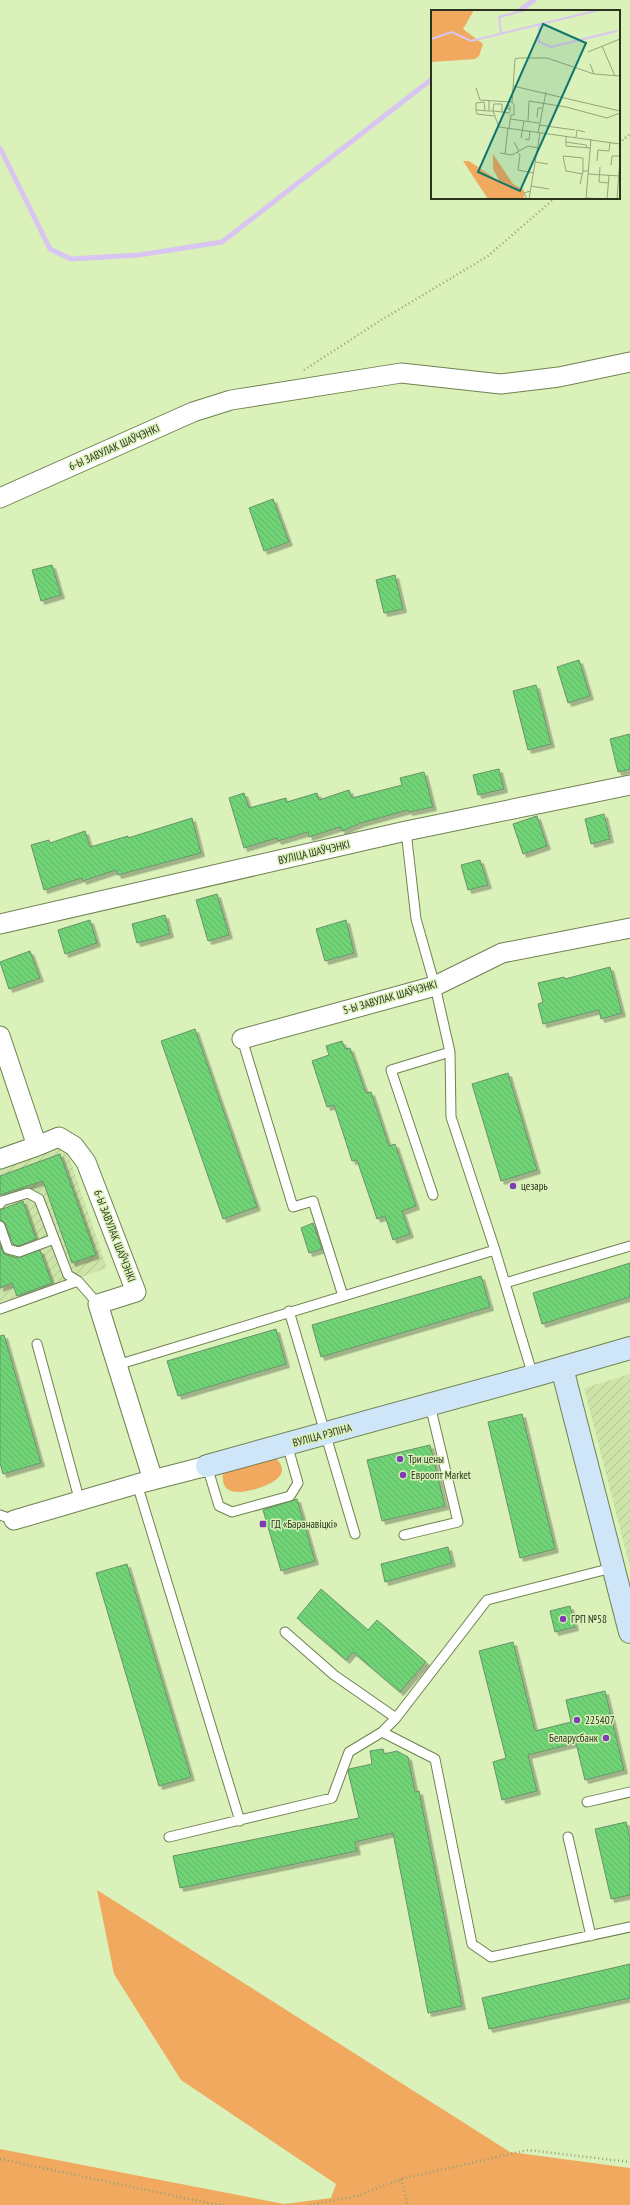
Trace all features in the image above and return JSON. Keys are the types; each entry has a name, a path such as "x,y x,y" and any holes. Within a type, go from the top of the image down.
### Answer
{"street":[{"name":"6-Ы ЗАВУЛАК ШАЎЧЭНКІ","path":"0,498 193,412 230,400 401,373 501,384 559,377 630,362"},
{"name":"ВУЛІЦА ШАЎЧЭНКІ","path":"0,924 406,831 630,785"},
{"name":"5-Ы ЗАВУЛАК ШАЎЧЭНКІ","path":"242,1039 435,986 502,953 630,928"},
{"path":"0,1036 38,1146 0,1159"},
{"name":"6-Ы ЗАВУЛАК ШАЎЧЭНКІ","path":"38,1146 59,1137 74,1146 86,1162 136,1292 98,1304"},
{"path":"98,1304 117,1365 145,1482"},
{"name":"ВУЛІЦА РЭПІНА","path":"7,1517 80,1502 145,1482 430,1405 630,1348"},
{"path":"562,1368 612,1568 630,1632"}],"lane":[{"path":"406,831 416,919 435,986 450,1052 451,1118 495,1250 504,1284 534,1376"},
{"path":"242,1039 293,1207 313,1201 342,1296"},
{"path":"433,1195 391,1070 450,1052"},
{"path":"0,1204 2,1201 28,1194 39,1199 68,1275 78,1281 98,1304"},
{"path":"0,1226 8,1249 19,1252 54,1239"},
{"path":"504,1284 630,1246"},
{"path":"117,1365 495,1250"},
{"path":"0,1309 78,1281"},
{"path":"289,1312 355,1534"},
{"path":"37,1344 80,1502"},
{"path":"404,1536 458,1522 430,1405"},
{"path":"207,1466 219,1506 232,1512 290,1496 298,1483 288,1444"},
{"path":"145,1482 240,1821"},
{"path":"169,1837 332,1798 349,1752 382,1732 396,1718 487,1600 612,1568"},
{"path":"285,1632 334,1675 396,1718"},
{"path":"382,1732 435,1759 472,1944 491,1957 630,1927"},
{"path":"587,1802 630,1792"},
{"path":"568,1837 590,1936"}],"path":[{"path":"620,142 630,134"},
{"path":"303,370 378,322 488,256 554,199"},
{"path":"310,2205 357,2196 401,2179 528,2150 630,2162"},
{"path":"0,2159 213,2204 227,2205"},
{"path":"401,2179 408,2205"}],"shaded area":[{"path":"65,1145 107,1268 0,1306 0,1168"},
{"path":"630,1374 630,1567 584,1388"},
{"path":"273,1456 282,1468 282,1473 274,1481 262,1487 244,1492 233,1492 228,1490 225,1486 223,1481 223,1473"},
{"path":"97,1890 510,2152 630,2168 630,2205 0,2205 0,2149 284,2204 331,2198 336,2184 181,2080 114,1974"}],"building":[{"path":"273,499 289,542 264,551 249,508"},
{"path":"52,565 61,595 41,601 32,570"},
{"path":"395,575 403,609 384,613 376,580"},
{"path":"579,660 590,696 568,703 557,667"},
{"path":"536,685 551,744 528,750 513,691"},
{"path":"630,734 630,769 618,772 610,739"},
{"path":"499,769 504,789 478,795 473,775"},
{"path":"424,772 433,807 409,812 408,810 361,823 342,831 340,827 309,837 308,832 278,841 277,838 244,848 229,798 244,793 249,808 286,798 287,802 317,793 319,800 349,790 352,798 402,785 400,778"},
{"path":"604,814 610,839 591,844 585,819"},
{"path":"537,816 547,846 523,854 513,824"},
{"path":"192,818 201,853 118,875 116,870 83,881 82,878 44,890 31,845 49,840 50,843 85,831 90,847 128,836 128,838"},
{"path":"480,860 488,885 468,890 461,865"},
{"path":"217,894 229,935 208,941 196,900"},
{"path":"165,915 170,934 137,943 132,924"},
{"path":"90,920 97,943 65,954 58,930"},
{"path":"346,920 354,953 325,961 316,929"},
{"path":"30,951 40,978 9,989 0,962"},
{"path":"610,967 622,1013 601,1019 599,1010 543,1024 538,1004 543,1002 538,983 564,977 565,979"},
{"path":"195,1029 257,1207 223,1219 161,1041"},
{"path":"342,1041 345,1049 350,1048 366,1093 371,1092 389,1146 395,1144 416,1206 402,1211 410,1234 393,1240 385,1216 377,1219 357,1160 352,1161 334,1105 327,1107 312,1061 329,1055 326,1046"},
{"path":"508,1073 537,1170 501,1181 472,1084"},
{"path":"60,1154 96,1255 72,1263 43,1181 0,1195 0,1176"},
{"path":"23,1201 36,1239 19,1246 13,1244 5,1224 0,1220 0,1210"},
{"path":"313,1223 322,1249 309,1253 301,1228"},
{"path":"0,1244 4,1254 17,1258 40,1250 52,1283 17,1296 12,1283 0,1288"},
{"path":"630,1263 630,1297 542,1324 533,1293"},
{"path":"481,1276 490,1307 321,1357 312,1325"},
{"path":"276,1329 286,1364 178,1396 167,1361"},
{"path":"4,1335 41,1463 3,1474 0,1463 0,1336"},
{"path":"522,1414 555,1549 520,1558 488,1422"},
{"path":"430,1445 445,1506 382,1521 367,1460"},
{"path":"297,1499 315,1561 281,1571 263,1510"},
{"path":"448,1547 452,1563 385,1582 381,1564"},
{"path":"127,1564 191,1777 159,1786 96,1573"},
{"path":"321,1589 368,1630 377,1620 426,1662 400,1692 353,1652 346,1660 297,1618"},
{"name":"ГРП №58","path":"570,1606 575,1627 555,1632 550,1611"},
{"path":"513,1642 535,1731 571,1722 566,1700 605,1691 624,1770 585,1780 576,1743 528,1755 537,1791 502,1800 493,1762 506,1758 479,1651"},
{"path":"383,1749 384,1754 397,1751 408,1757 415,1792 419,1791 462,2006 428,2013 393,1833 355,1842 357,1851 180,1888 173,1856 359,1818 348,1771 349,1769 372,1764 370,1751"},
{"path":"626,1822 630,1838 630,1895 611,1899 595,1829"},
{"path":"630,1964 630,1998 489,2029 482,1998"}],"waterway":[{"path":"520,10 534,0"},
{"path":"0,148 50,249 71,259 139,255 222,242 431,80"}],"place":[{"name":"цезарь","path":"513,1186"},
{"name":"Три цены","path":"400,1459"},
{"name":"Евроопт Market","path":"403,1475"},
{"name":"ГД «Баранавіцкі»","path":"263,1524"},
{"name":"ГРП №58","path":"563,1619"},
{"name":"225407","path":"577,1720"},
{"name":"Беларусбанк","path":"606,1738"}]}
